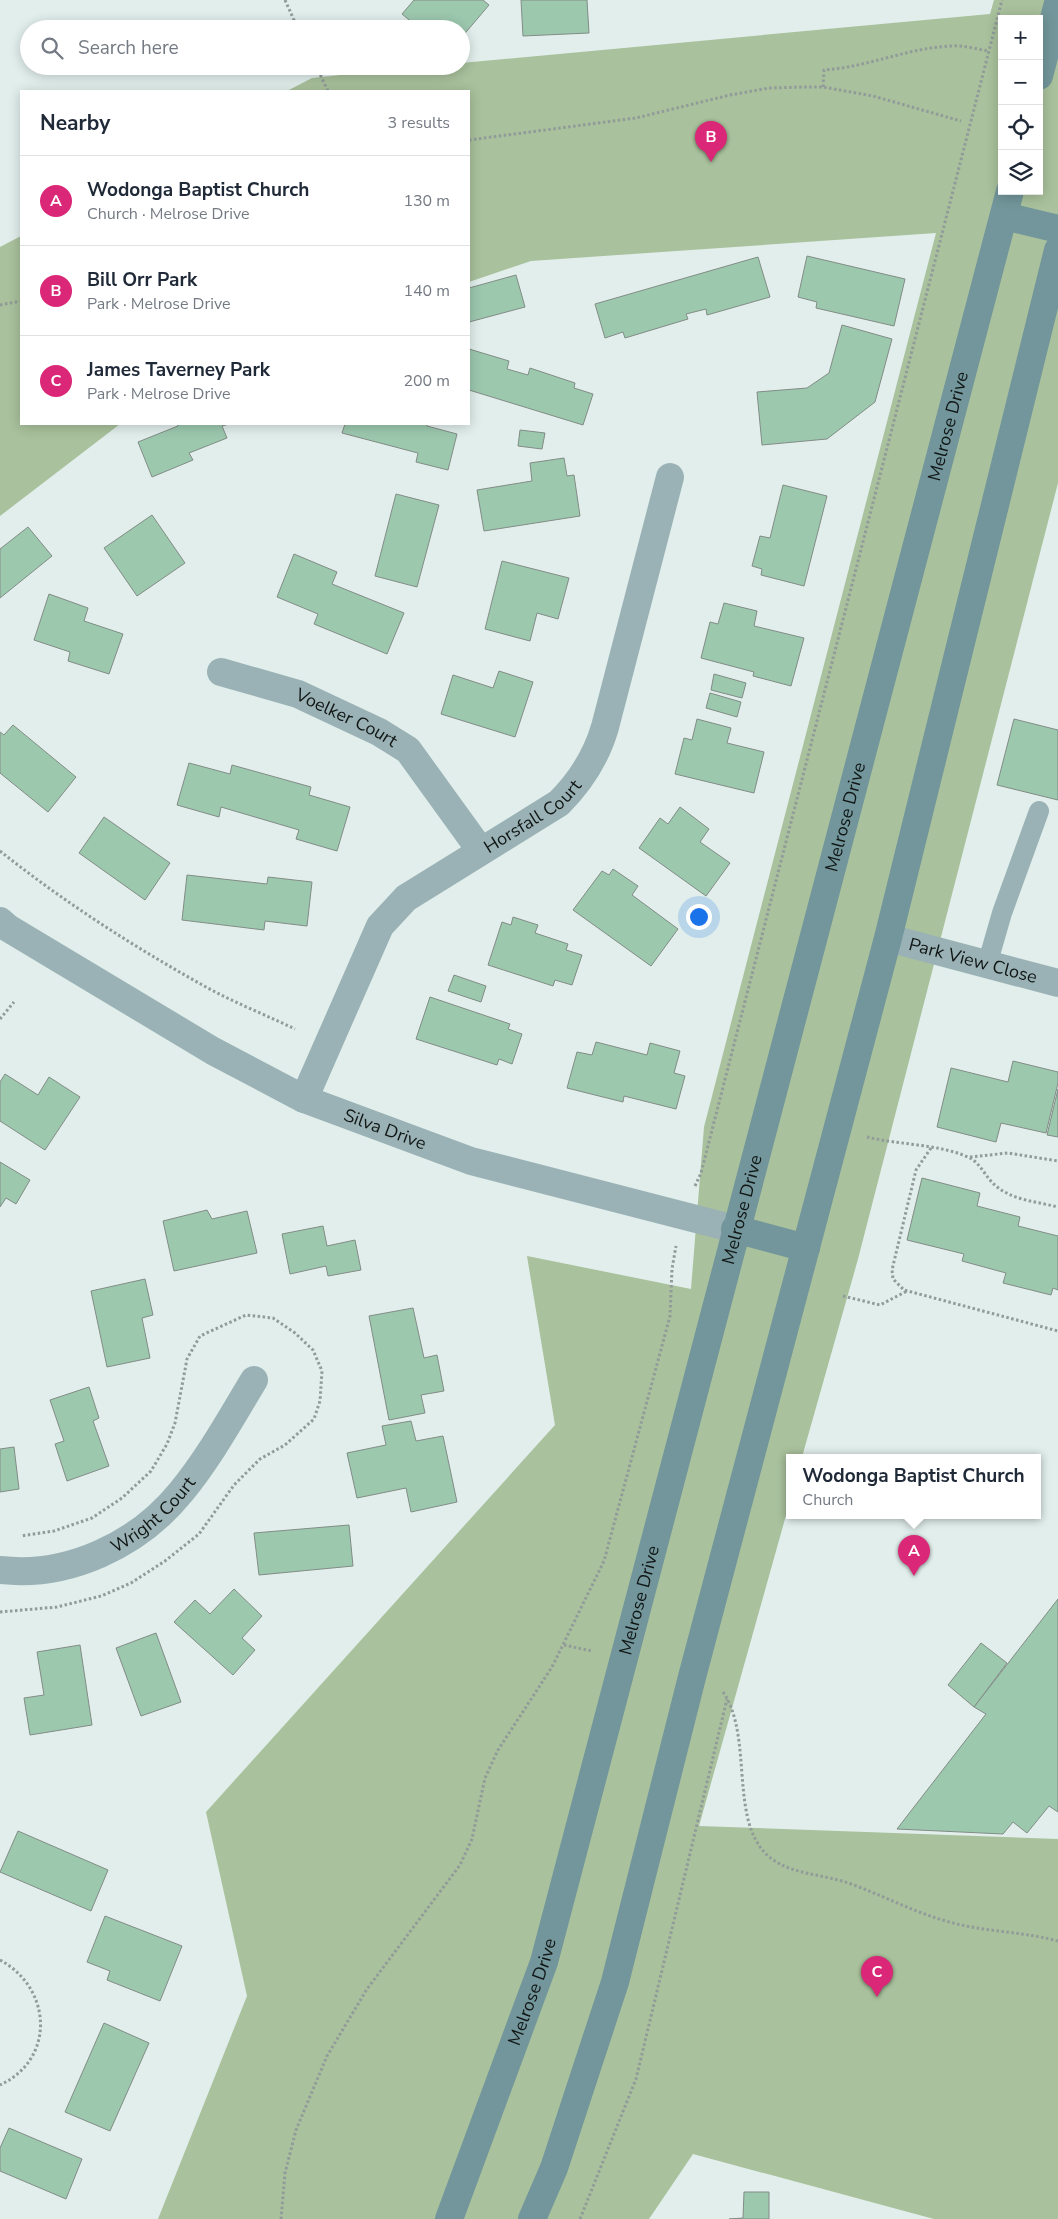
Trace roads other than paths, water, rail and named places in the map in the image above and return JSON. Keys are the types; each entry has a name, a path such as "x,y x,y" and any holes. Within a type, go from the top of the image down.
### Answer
{"main road":[{"path":"1043,61 1058,3"},
{"path":"1007,204 1058,229"},
{"name":"Melrose Drive","path":"449,2219 544,1962 625,1660 735,1229 1007,204"},
{"path":"532,2219 554,2168 615,1982 692,1677 888,938 1058,250"},
{"name":"Silva Drive","path":"735,1229 806,1248"}],"street":[{"name":"Horsfall Court","path":"304,1099 380,926 406,898 558,804 575,786 598,748 670,477"},
{"name":"Voelker Court","path":"221,672 298,694 379,732 408,750 481,850"},
{"name":"Silva Drive","path":"2,929 213,1052 304,1099 471,1161 735,1229"},
{"name":"Park View Close","path":"888,938 1058,983"},
{"name":"Wright Court","path":"0,1570 51,1569 86,1560 121,1544 148,1524 180,1493 208,1456 254,1380"}],"lane":[{"path":"987,965 1002,914 1039,811"}],"place":[{"name":"Bill Orr Park","path":"711,162"},
{"name":"Wodonga Baptist Church","path":"914,1576"},
{"name":"James Taverney Park","path":"877,1997"}]}
